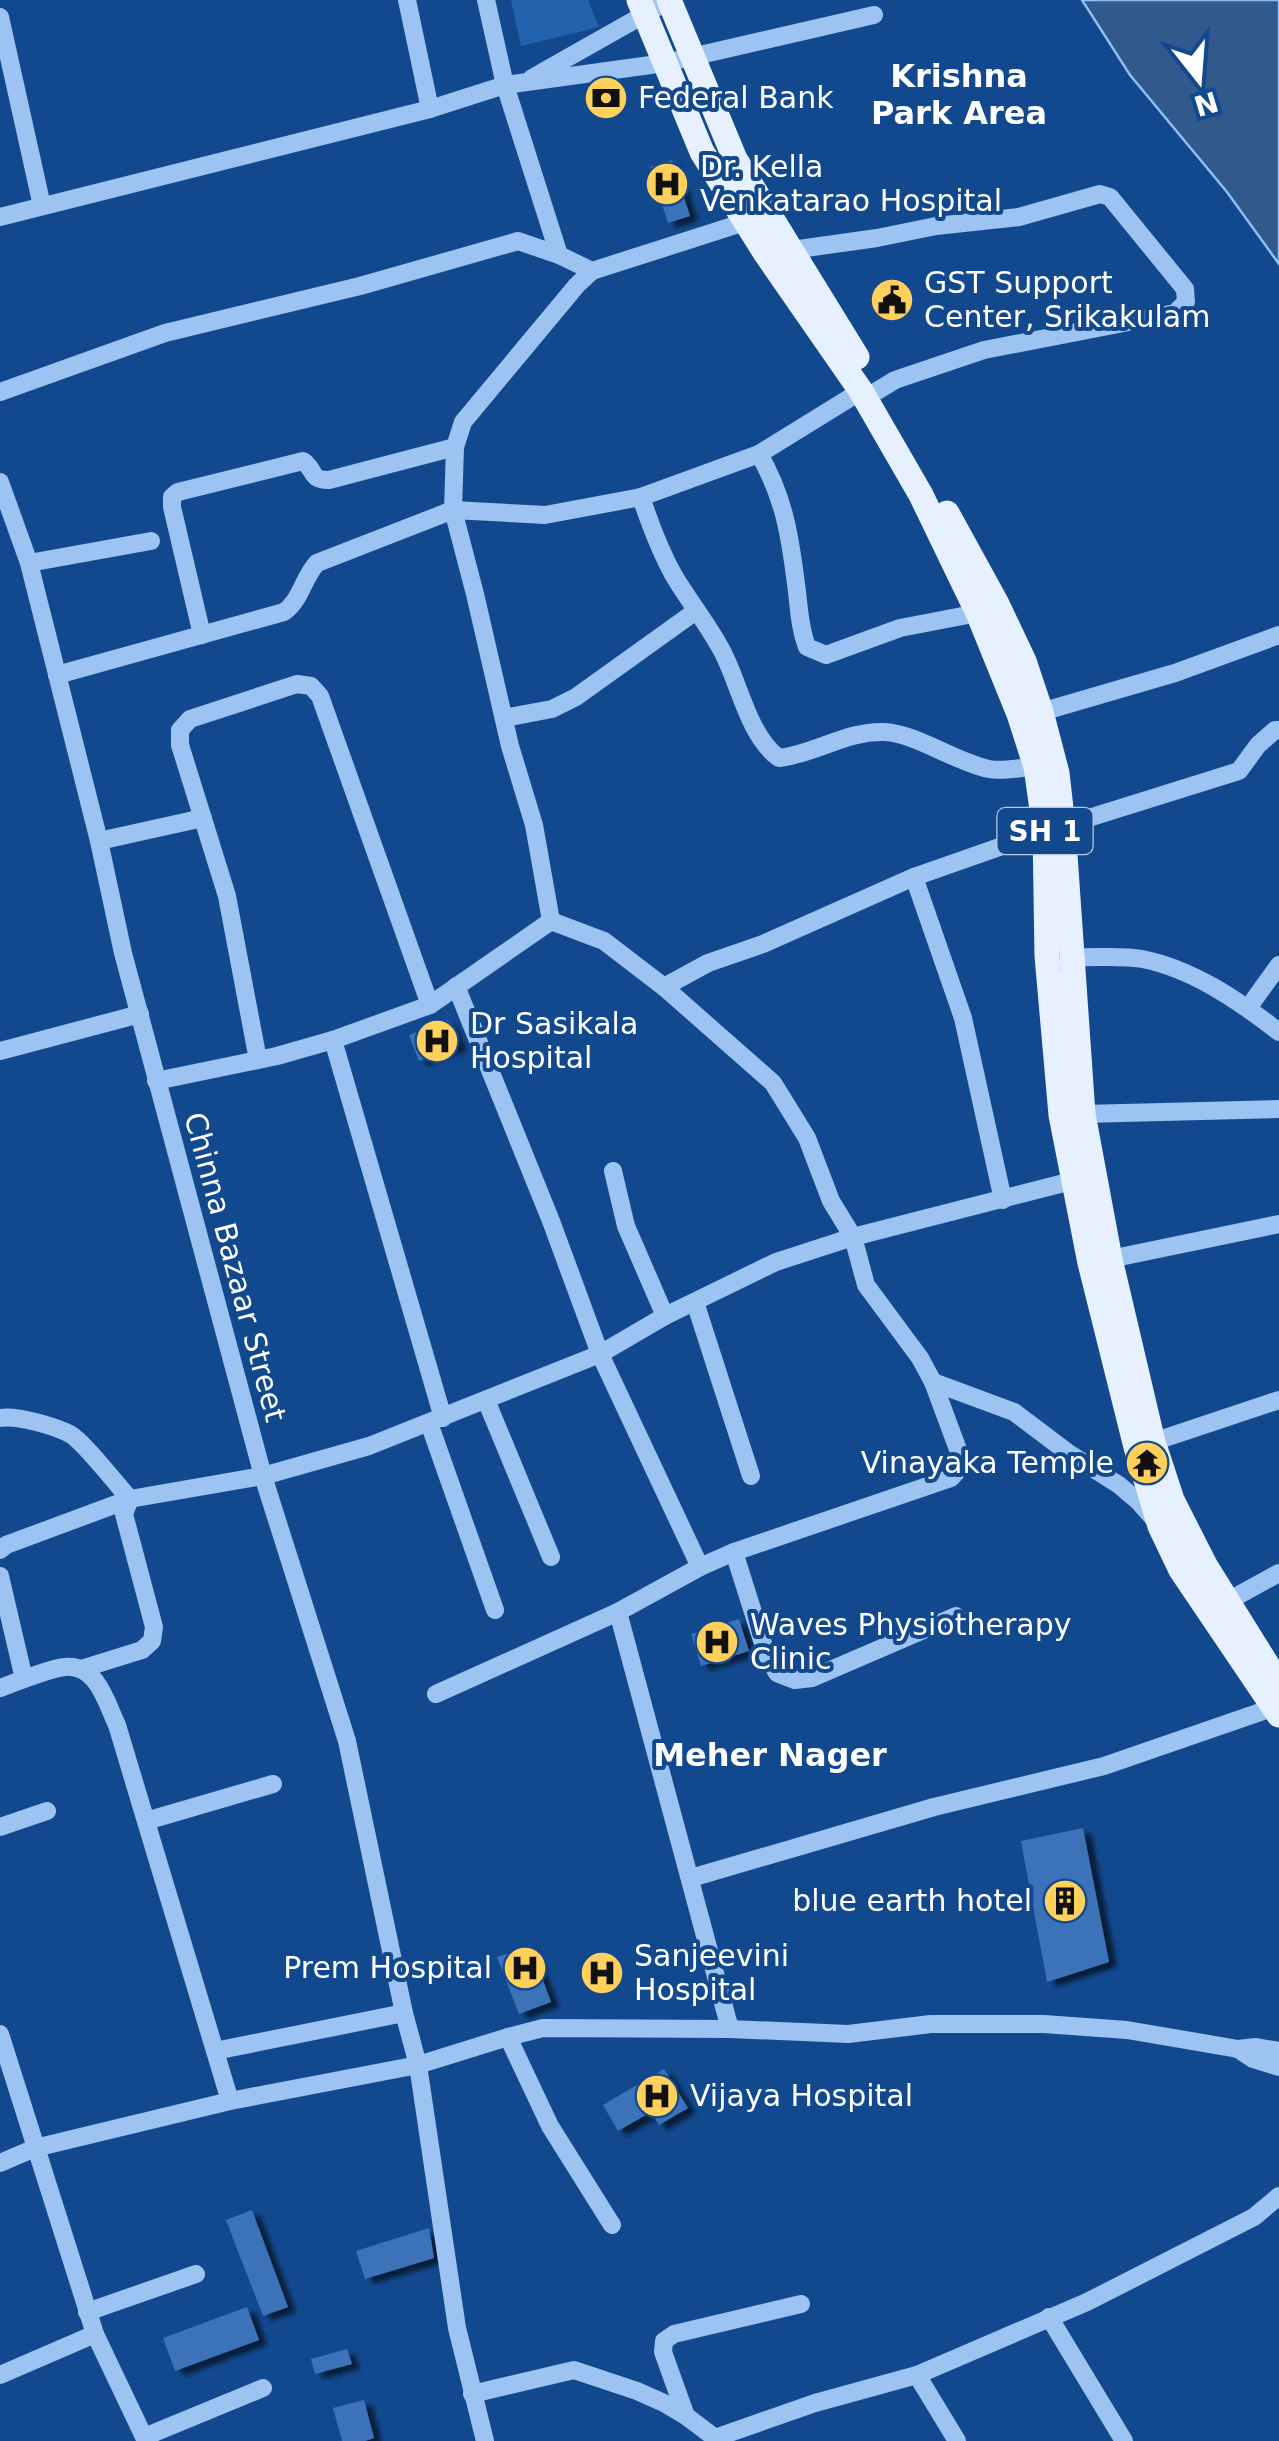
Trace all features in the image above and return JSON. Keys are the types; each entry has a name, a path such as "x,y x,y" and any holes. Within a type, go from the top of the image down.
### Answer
{"main road":[{"name":"SH 1","path":"669,0 735,159 792,250 869,391 978,612 1020,714 1054,828 1072,957 1083,1114 1110,1259 1153,1442 1172,1500 1172,1524 1181,1570 1207,1612 1278,1702"},
{"name":"SH 1","path":"642,7 702,152 745,222 869,391 998,604 1024,661 1056,773 1047,956 1061,1115 1090,1264 1131,1429 1172,1524 1228,1601 1278,1702"}],"street":[{"path":"407,0 430,109"},
{"path":"486,0 514,84 559,255"},
{"path":"514,84 622,25 642,7 669,0"},
{"path":"0,217 430,109 514,84 665,64 874,15"},
{"path":"0,18 42,206"},
{"path":"57,675 284,612 294,605 308,573 317,563 453,510 545,515 641,497 759,454 895,380 984,350 1174,313 1186,302 1185,289 1110,197 1100,194 1019,217 936,226 792,250"},
{"path":"551,921 534,824 510,746 453,510 456,447 464,422 592,272 745,222"},
{"path":"0,392 165,333 360,286 518,241 592,272"},
{"path":"202,634 172,507 172,497 178,492 302,460 313,475 329,480 456,447"},
{"path":"759,454 774,480 790,536 801,630 807,646 826,655 900,628 978,612"},
{"name":"Chinna Bazaar Street","path":"0,482 29,563 100,842 123,953 263,1476 348,1741 418,2065 458,2328 485,2441"},
{"path":"641,497 673,574 722,650 768,750 779,758 863,734 887,732 992,770 1036,768"},
{"path":"29,563 150,541"},
{"path":"504,718 552,709 576,697 696,611"},
{"path":"1041,712 1175,673 1279,634"},
{"path":"258,1060 227,896 180,746 180,730 190,719 297,684 311,686 320,696 430,1004"},
{"path":"664,987 708,963 763,944 914,877 1054,828 1239,771 1258,745 1279,730"},
{"path":"100,842 204,818"},
{"path":"914,877 962,1018 1003,1200"},
{"path":"156,1081 333,1040 430,1004 551,921"},
{"path":"436,1694 618,1612 734,1552 950,1478 960,1468 960,1455 933,1382 866,1285 853,1237 831,1201 807,1138 773,1082 664,987 604,941 551,921"},
{"path":"1072,957 1140,959 1178,968 1248,1008 1279,1032"},
{"path":"1248,1008 1279,965"},
{"path":"456,986 600,1354 700,1568"},
{"path":"0,1051 140,1014"},
{"path":"333,1040 436,1420 496,1610"},
{"path":"1083,1114 1279,1109"},
{"path":"612,1171 626,1226 665,1316"},
{"path":"0,1550 130,1499 263,1476 369,1446 600,1354 665,1316 776,1262 853,1237 1072,1181"},
{"path":"1110,1259 1279,1224"},
{"path":"694,1302 751,1476"},
{"path":"933,1382 1014,1412 1172,1524"},
{"path":"486,1400 551,1556"},
{"path":"1153,1442 1279,1400"},
{"path":"0,1418 34,1422 72,1435 130,1499"},
{"path":"0,1688 65,1667 81,1669 142,1650 152,1641 154,1627 124,1514 130,1499"},
{"path":"734,1552 766,1652 777,1674 795,1680 812,1678 956,1616"},
{"path":"1228,1601 1279,1573"},
{"path":"0,1576 24,1679"},
{"path":"618,1612 730,2028"},
{"path":"81,1669 95,1679 117,1725 230,2102"},
{"path":"691,1878 934,1808 1104,1766 1278,1702"},
{"path":"146,1821 273,1784"},
{"path":"0,1827 47,1811"},
{"path":"215,2051 404,2013"},
{"path":"0,2162 36,2148 230,2102 418,2065 543,2028 730,2028 848,2034 930,2024 1044,2024 1127,2030 1238,2049 1279,2051"},
{"path":"0,2034 87,2312 140,2439 264,2388"},
{"path":"508,2036 550,2126 612,2225"},
{"path":"1238,2049 1253,2059 1279,2067"},
{"path":"472,2394 574,2370 637,2391 686,2416 715,2440 815,2403 917,2375 1087,2302 1254,2217 1279,2196"},
{"path":"87,2312 196,2274"},
{"path":"686,2416 663,2352 664,2341 674,2334 801,2304"},
{"path":"1049,2317 1124,2441"},
{"path":"0,2376 95,2334"},
{"path":"917,2375 957,2441"}],"shaded area":[{"path":"511,0 588,0 599,27 521,46"},
{"path":"1082,0 1279,0 1279,264 1227,192 1130,75"}],"building":[{"path":"672,160 690,216 668,223 650,167"},
{"path":"448,1020 459,1046 419,1061 409,1035"},
{"path":"739,1619 749,1651 701,1666 691,1634"},
{"name":"blue earth hotel","path":"1083,1828 1109,1962 1047,1982 1021,1841"},
{"path":"530,1945 551,2002 519,2014 497,1957"},
{"path":"664,2069 688,2108 659,2125 651,2112 618,2131 603,2105"},
{"path":"252,2210 288,2307 263,2316 226,2220"},
{"path":"429,2228 434,2258 365,2279 356,2251"},
{"path":"247,2307 259,2340 175,2371 163,2338"},
{"path":"347,2349 352,2364 315,2374 311,2359"},
{"path":"364,2400 374,2438 342,2441 333,2408"}],"place":[{"name":"Federal Bank","path":"606,98"},
{"name":"Dr. Kella Venkatarao Hospital","path":"667,184"},
{"name":"GST Support Center, Srikakulam","path":"892,300"},
{"name":"Dr Sasikala Hospital","path":"437,1041"},
{"name":"Vinayaka Temple","path":"1147,1463"},
{"name":"Waves Physiotherapy Clinic","path":"717,1642"},
{"name":"blue earth hotel","path":"1065,1901"},
{"name":"Prem Hospital","path":"525,1968"},
{"name":"Sanjeevini Hospital","path":"602,1973"},
{"name":"Vijaya Hospital","path":"657,2096"}],"district":[{"name":"Krishna Park Area","path":"959,94"},
{"name":"Meher Nager","path":"770,1755"}]}
